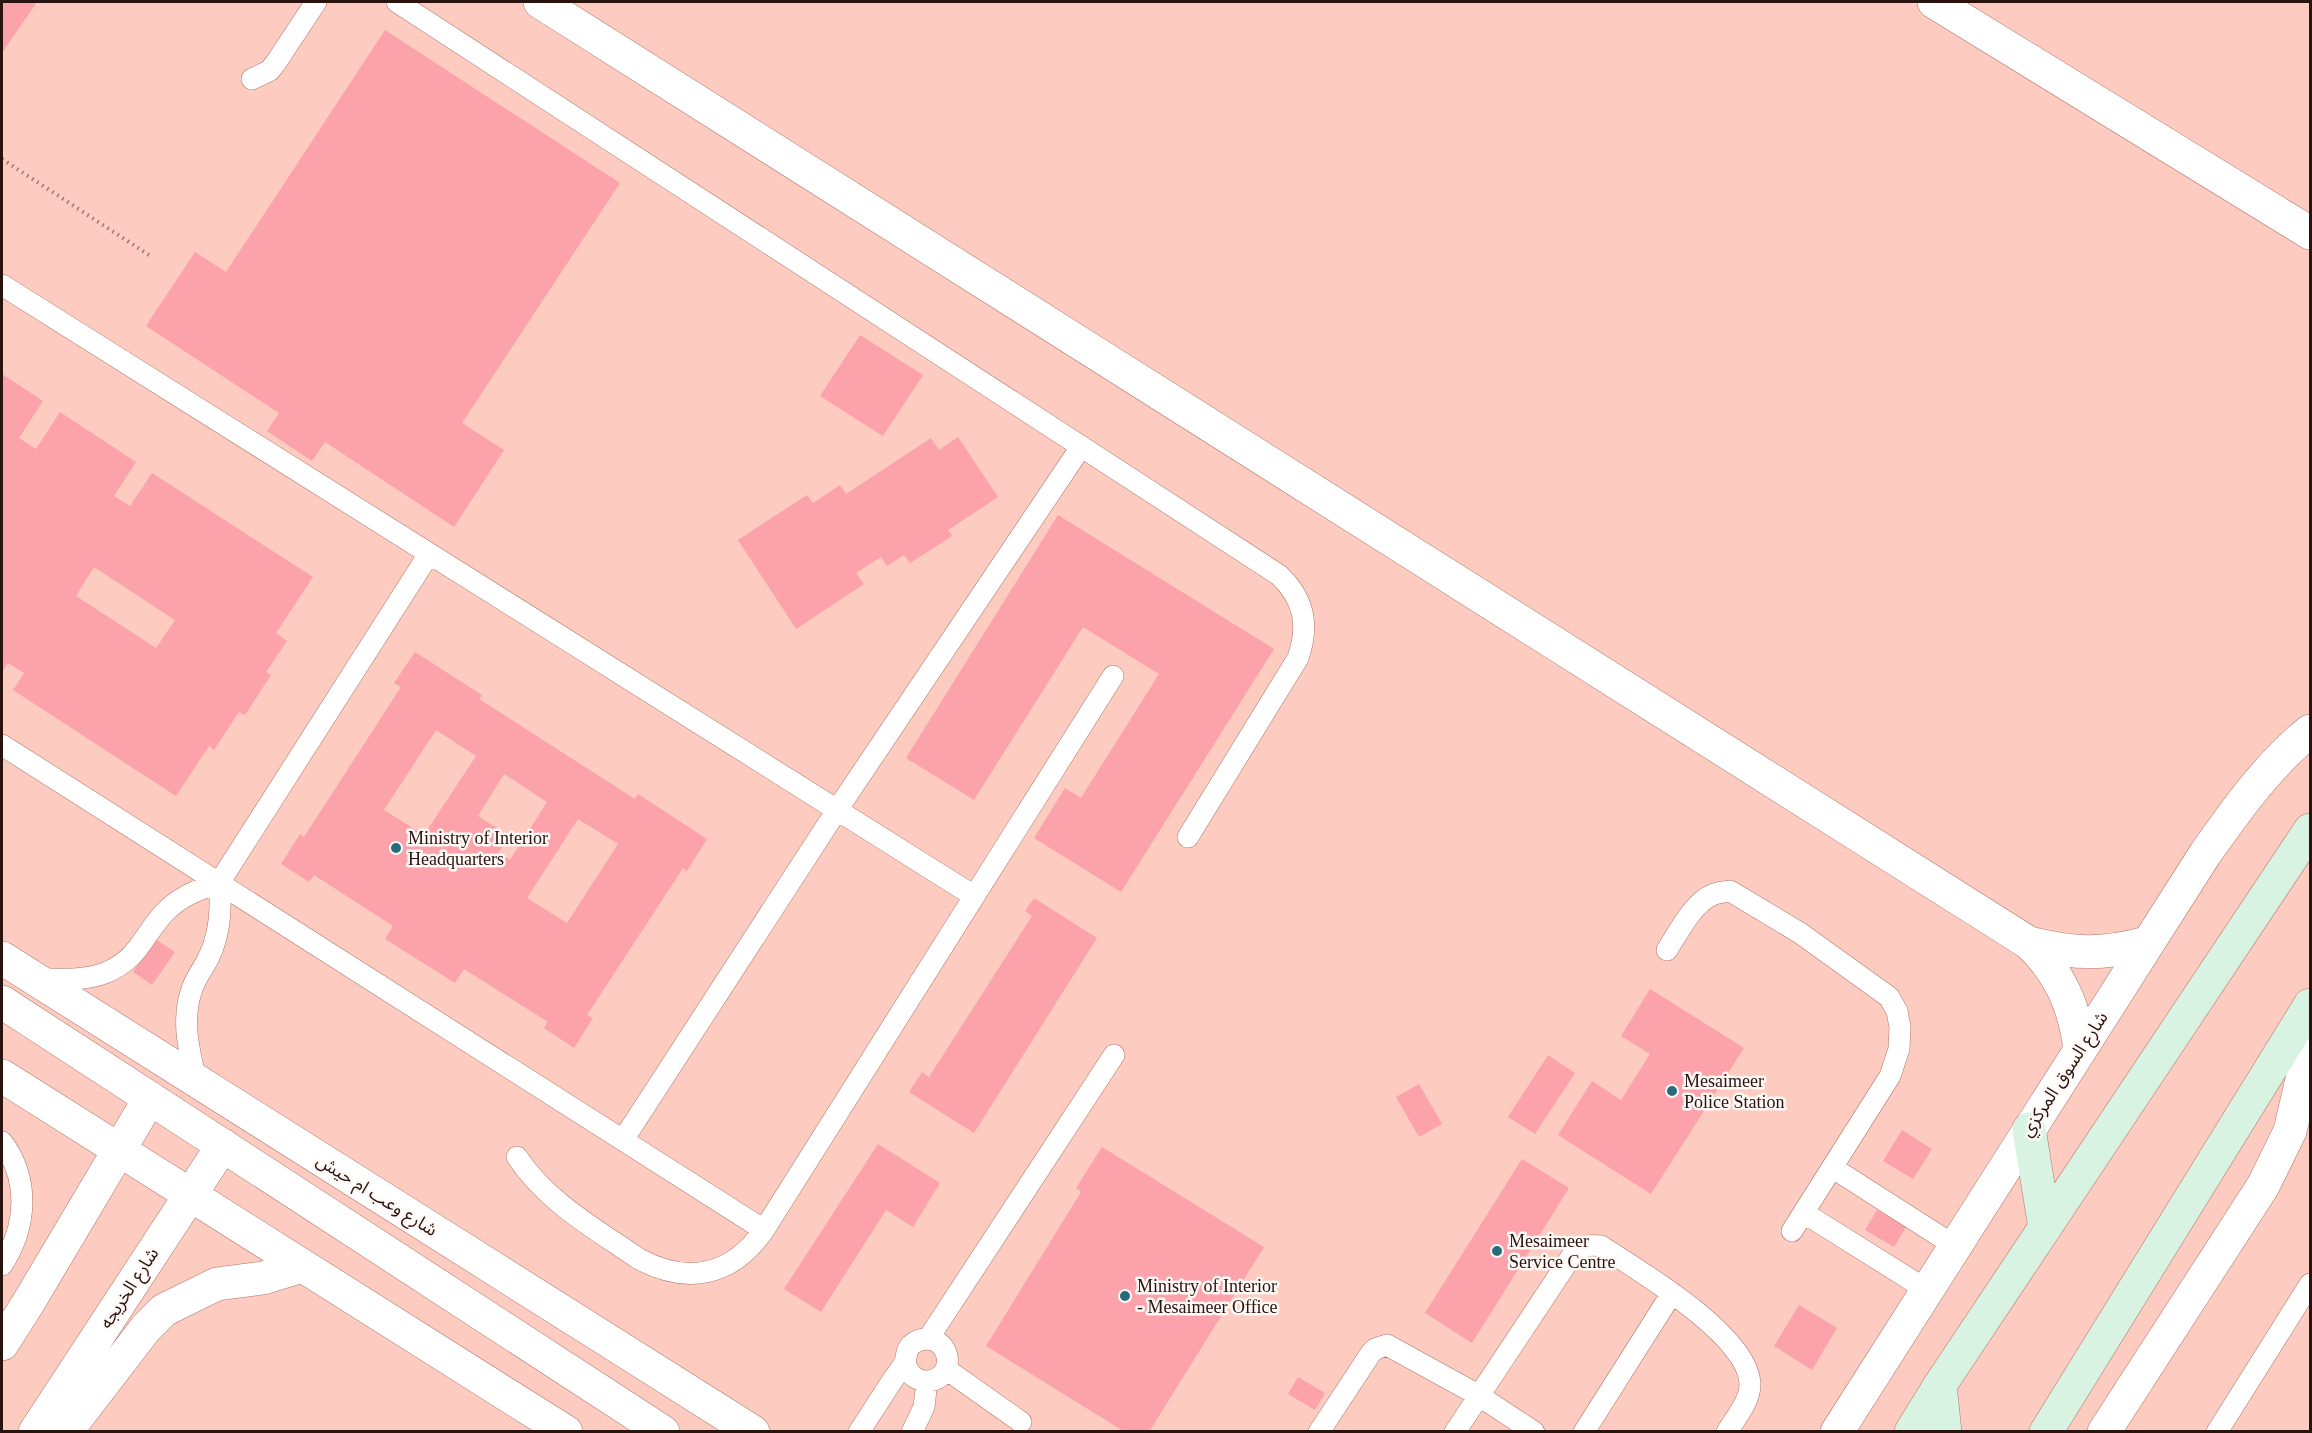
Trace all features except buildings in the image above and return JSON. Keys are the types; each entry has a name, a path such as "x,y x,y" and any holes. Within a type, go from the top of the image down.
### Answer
{"main road":[{"path":"1911,1431 2310,830"},
{"path":"2046,1431 2310,1005"},
{"path":"2029,1130 2045,1228"},
{"path":"1940,1385 1945,1431"}],"street":[{"path":"540,2 2029,943 2043,957 2065,991 2073,1010 2080,1050"},
{"path":"1935,2 1976,12 2310,233"},
{"name":"شارع السوق المركزي","path":"1838,1431 2147,943 2235,811 2268,772 2310,731"},
{"path":"2029,943 2058,950 2088,953 2118,951 2147,943"},
{"name":"شارع وعب ام حيش","path":"2,958 753,1431"},
{"path":"2,1002 663,1431"},
{"path":"2104,1431 2263,1186 2290,1131 2310,1045"},
{"path":"2,1076 566,1431"},
{"path":"2,1344 150,1098"},
{"name":"شارع الخريجه","path":"35,1431 223,1145"},
{"path":"66,1431 146,1328 164,1310 217,1284 263,1278 302,1266"},
{"path":"624,1407 700,1397"}],"lane":[{"path":"252,79 269,71 275,64 316,2"},
{"path":"397,2 1279,575 1294,591 1303,611 1305,627 1298,658 1188,837"},
{"path":"2,285 974,896"},
{"path":"623,1140 837,810 1081,447"},
{"path":"196,1081 186,1021 191,990 207,961 217,933 221,903 219,883 429,554"},
{"path":"517,1157 542,1190 639,1259 670,1272 688,1274 706,1272 724,1266 739,1257 753,1245 764,1230 1113,676"},
{"path":"2,745 764,1230"},
{"path":"34,979 89,977 120,966 144,943 167,910 182,898 219,883"},
{"path":"1667,950 1687,918 1700,904 1712,895 1730,891 1800,933 1889,997 1897,1011 1900,1027 1899,1049 1890,1076 1792,1231"},
{"path":"928,1339 1114,1055"},
{"path":"2,1142 10,1153 18,1172 22,1217 2,1265"},
{"path":"1833,1168 1955,1246"},
{"path":"1804,1213 1927,1290"},
{"path":"1455,1431 1571,1257 1579,1248 1588,1244 1601,1246 1672,1293 1707,1321 1736,1352 1748,1371 1749,1395 1727,1431"},
{"path":"2217,1431 2310,1284"},
{"path":"1584,1431 1672,1293"},
{"path":"859,1431 905,1362 909,1348 921,1340 928,1339 943,1346 948,1361 946,1369 939,1378 927,1381 915,1378 906,1368 905,1362"},
{"path":"1319,1431 1371,1353 1387,1345 1478,1395 1534,1431"},
{"path":"946,1369 1021,1422"},
{"path":"912,1431 924,1407 927,1381"}],"path":[{"path":"2,159 152,257"}],"place":[{"name":"Ministry of Interior Headquarters","path":"396,848"},
{"name":"Mesaimeer Police Station","path":"1672,1091"},
{"name":"Mesaimeer Service Centre","path":"1497,1251"},
{"name":"Ministry of Interior - Mesaimeer Office","path":"1125,1296"}]}
